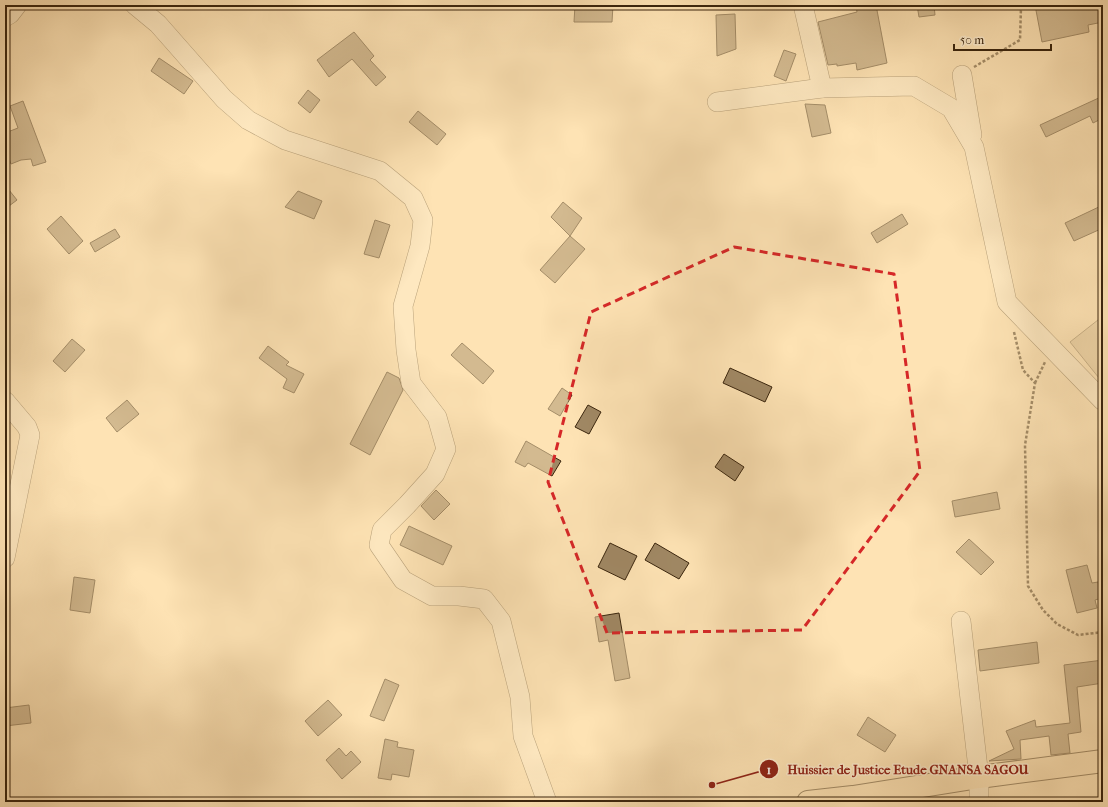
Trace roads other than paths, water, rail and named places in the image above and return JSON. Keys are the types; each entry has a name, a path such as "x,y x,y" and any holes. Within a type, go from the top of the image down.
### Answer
{"main road":[{"path":"808,802 853,797 979,777 1103,761"}],"street":[{"path":"5,17 10,14 17,5"},
{"path":"135,5 158,24 224,99 248,120 285,140 380,171 413,198 423,220 420,246 403,306 406,350 411,383 437,417 446,450 435,474 382,530 379,545 403,580 432,596 459,596 484,599 501,621 520,697 522,736 548,802"},
{"path":"803,5 822,88"},
{"path":"962,75 974,147 1007,302 1103,401"},
{"path":"717,102 822,88 914,86 951,108 974,147"},
{"path":"5,401 27,427 30,435 5,558"},
{"path":"961,621 979,777 979,802"}],"place":[{"name":"Huissier de Justice Etude GNANSA SAGOU","path":"712,785"}]}
